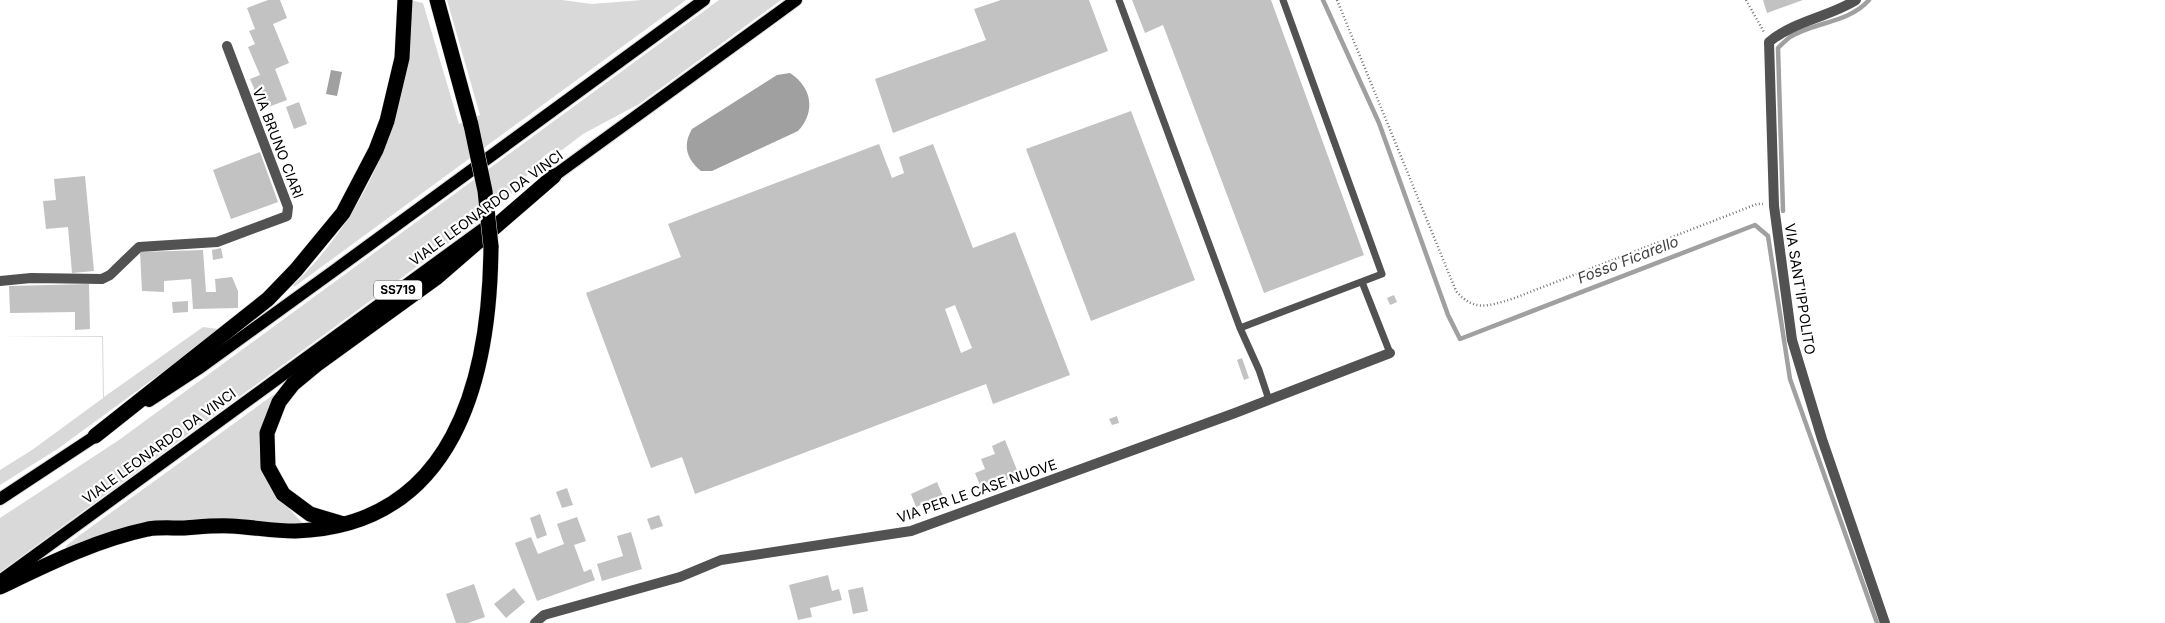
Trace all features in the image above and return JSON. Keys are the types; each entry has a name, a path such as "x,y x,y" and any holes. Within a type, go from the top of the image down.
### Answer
{"highway":[{"path":"95,436 262,305 296,270 343,213 376,150 387,121 402,58 405,0"},
{"path":"0,586 65,556 111,539 150,529 229,526 295,531 346,525 372,515 399,500 430,470 443,454 472,391 483,351 489,302 491,246 485,192 471,125 437,0"},
{"path":"346,525 310,514 284,494 268,467 267,433 279,402 293,384 316,365 436,278 554,176"}],"main road":[{"path":"0,499 209,361 704,0"},
{"name":"VIALE LEONARDO DA VINCI","path":"0,581 796,0"}],"street":[{"path":"1770,42 1782,32 1832,14 1856,0"},
{"name":"VIA SANT'IPPOLITO","path":"1770,42 1770,131 1774,206 1792,340 1822,439 1885,623"},
{"name":"VIA BRUNO CIARI","path":"0,281 31,278 102,279 110,275 139,247 217,242 287,216 288,207 227,46"},
{"name":"VIA PER LE CASE NUOVE","path":"535,623 544,615 680,577 721,560 911,531 1269,400 1390,353"}],"lane":[{"path":"1119,0 1240,328 1259,370 1269,400"},
{"path":"1240,328 1382,274 1282,0"},
{"path":"1362,282 1390,353"}],"path":[{"path":"1337,0 1456,291 1466,302 1484,307 1512,299 1758,204 1774,206"},
{"path":"1746,0 1770,42"}],"shaded area":[{"path":"410,0 423,3 459,124 480,115 447,0 562,0 592,4 642,0 686,0 294,287 293,285 333,241 350,216 365,190 390,134 399,105 407,67"},
{"path":"719,0 781,0 639,104 583,134 562,150 552,150 543,157 501,205 0,572 0,518 119,440"},
{"path":"331,70 342,72 337,96 326,94"},
{"path":"790,73 803,85 809,100 807,116 804,124 798,131 712,171 701,171 692,162 689,157 687,141 692,129 777,75"},
{"path":"227,325 59,448 0,485 0,470 32,450 103,398 102,337 0,337 103,336 104,397 203,327 218,329"},
{"path":"280,390 263,423 260,441 261,459 281,498 303,525 195,520 66,549 66,546 80,535"}],"building":[{"path":"268,0 280,0 287,18 273,24 289,63 275,69 287,100 263,109 250,79 260,75 248,47 255,44 249,31 255,29 247,8"},
{"path":"1001,0 1089,0 1108,51 893,133 875,79 986,40 974,9"},
{"path":"1132,0 1271,0 1364,255 1264,293 1163,25 1145,33"},
{"path":"1763,0 1803,0 1767,13"},
{"path":"299,102 307,124 294,129 286,107"},
{"path":"1131,111 1195,280 1091,321 1026,149"},
{"path":"879,144 892,178 904,173 899,157 933,144 973,248 1015,232 1070,375 993,404 986,384 695,494 682,457 651,468 586,293 681,257 668,224","holes":["955,305 972,348 961,353 945,309"]},
{"path":"260,152 278,202 231,219 213,170"},
{"path":"85,176 94,271 72,273 68,227 46,229 43,201 56,200 54,179"},
{"path":"221,248 223,258 213,260 212,250"},
{"path":"203,250 206,292 216,292 215,279 232,277 238,291 238,308 193,309 191,279 164,281 164,292 142,291 140,252"},
{"path":"89,284 90,329 75,330 75,312 10,313 9,286"},
{"path":"1394,295 1397,302 1390,305 1387,298"},
{"path":"188,301 188,312 173,313 172,302"},
{"path":"1242,358 1249,378 1244,380 1237,360"},
{"path":"1117,416 1119,423 1112,425 1109,419"},
{"path":"1005,440 1019,475 982,490 975,473 985,469 981,459 995,454 992,446"},
{"path":"937,482 943,496 916,507 911,494"},
{"path":"567,488 573,505 562,508 556,492"},
{"path":"540,514 547,535 537,539 530,518"},
{"path":"659,515 663,526 651,530 647,519"},
{"path":"577,517 586,541 574,545 584,572 591,569 595,580 537,601 515,543 531,537 538,554 564,544 557,524"},
{"path":"631,532 642,569 602,581 597,564 623,556 617,536"},
{"path":"828,575 832,591 839,589 842,600 810,608 812,617 798,620 789,585"},
{"path":"474,584 485,617 468,623 456,623 446,594"},
{"path":"863,587 868,611 853,614 848,590"},
{"path":"514,588 525,602 506,618 494,604"}],"waterway":[{"name":"Fosso Ficarello","path":"1323,0 1379,123 1448,315 1460,339 1755,225 1768,236 1790,379 1877,623"},
{"path":"1783,211 1778,48 1799,32 1842,18 1861,8 1869,0"}]}
